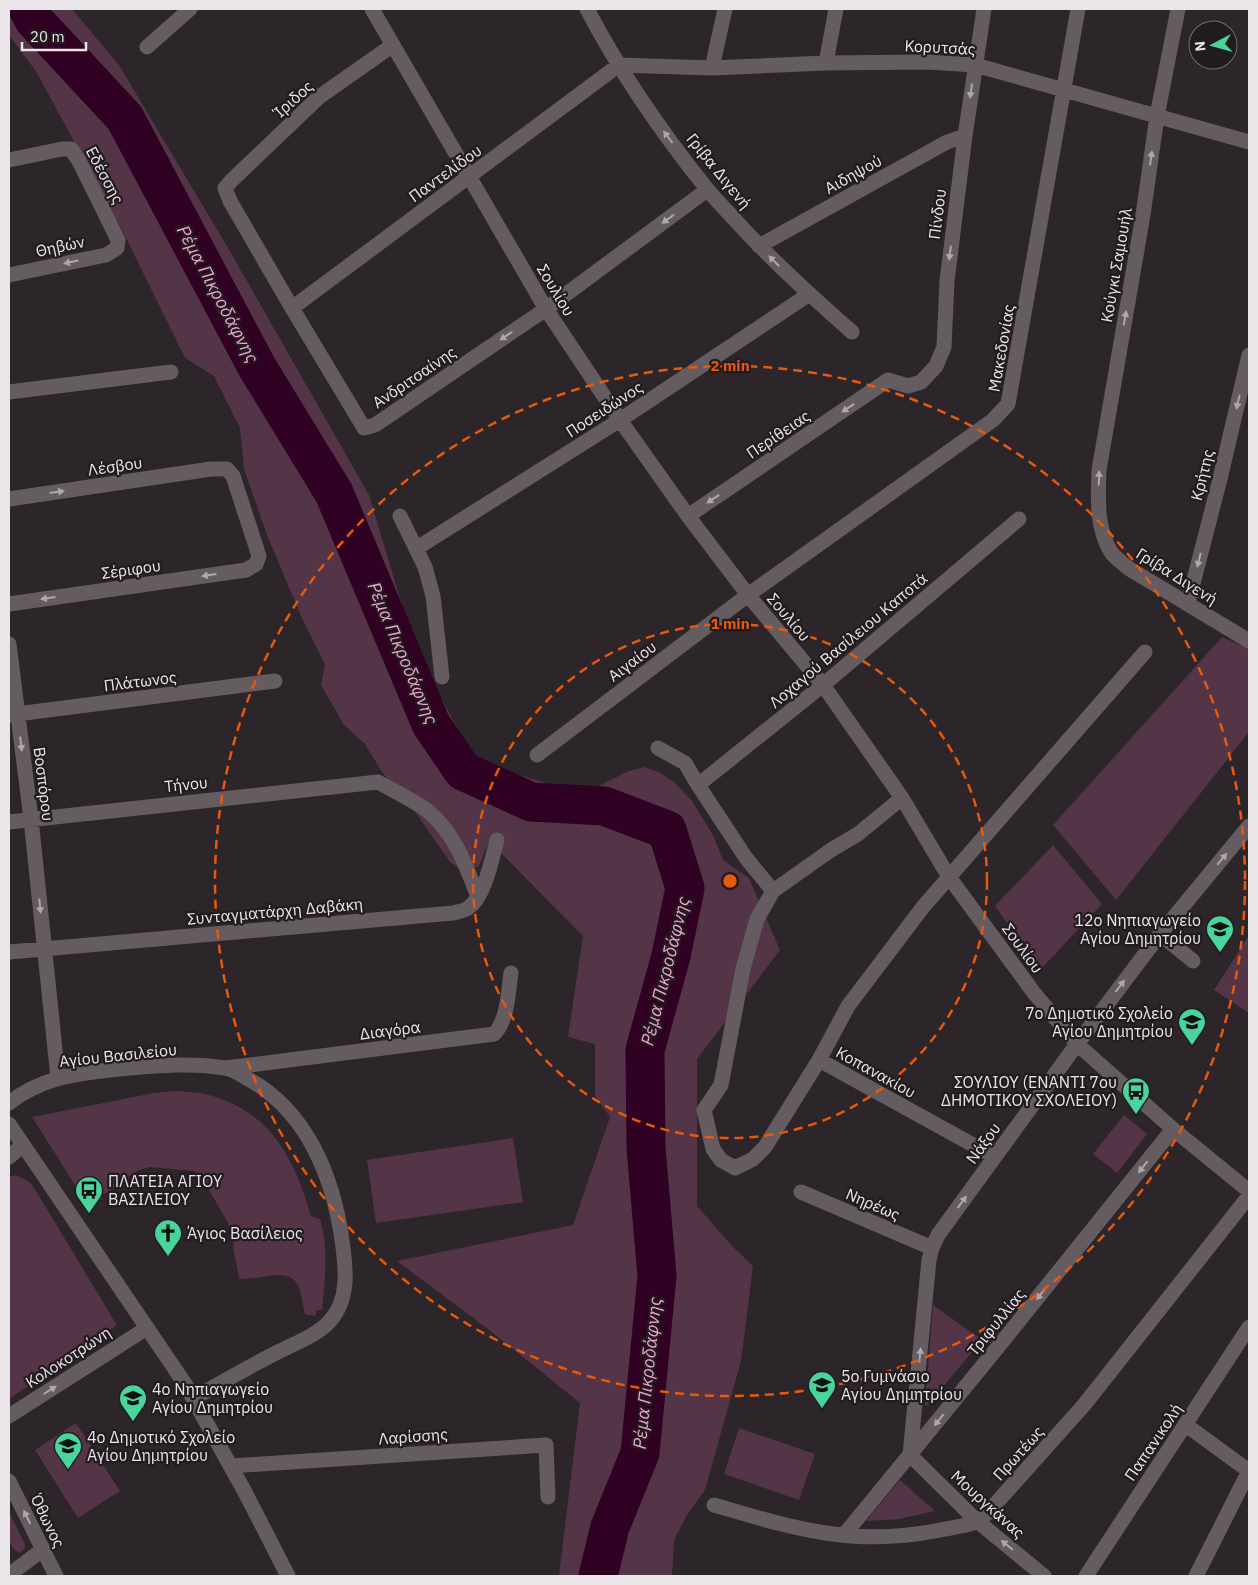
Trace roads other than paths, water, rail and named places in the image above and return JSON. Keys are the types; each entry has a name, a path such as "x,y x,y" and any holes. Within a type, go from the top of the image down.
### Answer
{"street":[{"path":"147,47 190,9"},
{"name":"Σουλίου","path":"372,9 546,309 620,420 688,516 748,595 823,685 902,798 949,877 1034,992 1076,1044 1173,1129 1249,1191"},
{"path":"712,68 725,9"},
{"path":"826,63 836,9"},
{"name":"Πίνδου","path":"888,380 908,386 922,382 936,366 944,347 947,281 965,136 984,9"},
{"name":"Μακεδονίας","path":"748,595 993,420 1008,404 1062,90 1078,9"},
{"name":"Κούγκι Σαμουήλ","path":"1101,527 1098,499 1099,470 1143,215 1157,116 1178,9"},
{"name":"Γρίβα Διγενή","path":"590,10 619,66 707,190 808,295 852,332"},
{"name":"Ίριδος","path":"226,188 232,180 319,97 392,45"},
{"name":"Κορυτσάς","path":"619,66 712,68 826,63 926,62 975,65 1249,142"},
{"name":"Παντελίδου","path":"292,308 619,66"},
{"name":"Αιδηψού","path":"759,246 947,142 965,136"},
{"name":"Εδέσσης","path":"9,160 62,148 71,149 79,161 118,240 117,248"},
{"name":"Ανδριτσαίνης","path":"226,188 230,201 364,428 375,424 546,309 707,190"},
{"name":"Θηβών","path":"9,275 106,254 117,248"},
{"name":"Ποσειδώνος","path":"417,548 620,420 808,295"},
{"name":"Κρήτης","path":"1188,603 1249,355"},
{"path":"9,392 171,372"},
{"name":"Περίθειας","path":"688,516 888,380"},
{"name":"Λέσβου","path":"9,499 211,469 227,469 233,476 260,556 256,564"},
{"path":"400,516 417,548 433,596 442,677"},
{"name":"Λοχαγού Βασίλειου Καποτά","path":"698,785 823,685 1019,519"},
{"name":"Γρίβα Διγενή","path":"1101,527 1112,553 1128,568 1249,641"},
{"name":"Σέριφου","path":"9,604 246,570 256,564"},
{"name":"Αιγαίου","path":"537,755 748,595"},
{"name":"Βοσπόρου","path":"9,644 13,715 31,819 58,1078"},
{"path":"902,798 858,834 830,850 773,891 757,919 743,969 721,1085 704,1110 713,1149 721,1160 735,1168 753,1159 765,1147 818,1060 848,1006 923,907 1145,652"},
{"name":"Πλάτωνος","path":"13,715 275,681"},
{"path":"658,748 685,763 746,858 773,891"},
{"name":"Τήνου","path":"9,822 378,782 427,811 450,834 464,859 478,897"},
{"name":"Νάξου","path":"910,1455 929,1260 938,1235 1076,1044 1160,934 1248,828"},
{"path":"478,897 488,874 497,840"},
{"name":"Συνταγματάρχη Δαβάκη","path":"9,952 452,913 468,908 478,897"},
{"path":"1160,934 1193,961"},
{"name":"Διαγόρα","path":"226,1068 494,1034 500,1028 503,1020 511,973"},
{"name":"Κοπανακίου","path":"818,1060 995,1157"},
{"name":"Αγίου Βασιλείου","path":"9,1103 37,1085 58,1078 155,1066 183,1065 226,1068 256,1083 268,1092 304,1131 314,1146 321,1160 336,1205 344,1250 344,1294 337,1311 328,1323 316,1332 194,1398"},
{"path":"9,1124 194,1398 288,1576"},
{"name":"Τριφυλλίας","path":"844,1535 1173,1129"},
{"path":"9,1158 23,1145"},
{"name":"Νηρέως","path":"802,1192 932,1248"},
{"name":"Πρωτέως","path":"977,1521 1009,1490 1084,1405 1249,1196"},
{"name":"Παπανικολή","path":"1086,1576 1249,1326"},
{"name":"Κολοκοτρώνη","path":"9,1416 147,1328"},
{"path":"1186,1425 1249,1471 1196,1576"},
{"name":"Λαρίσσης","path":"230,1466 546,1444 548,1497"},
{"name":"Μουργκάνας","path":"910,1455 977,1521 1044,1576"},
{"name":"Όθωνος","path":"9,1481 56,1576"},
{"path":"714,1505 793,1528 869,1538 910,1536 977,1521"},
{"path":"13,1571 42,1550"}],"waterway":[{"name":"Ρέμα Πικροδάφνης","path":"28,9 34,20 125,118 257,367 334,493 431,724 463,771 531,802 604,806 667,830 685,888 671,956 645,1050 646,1148 657,1276 640,1453 610,1527 598,1576"}],"place":[{"name":"12ο Νηπιαγωγείο Αγίου Δημητρίου","path":"1220,953"},
{"name":"7ο Δημοτικό Σχολείο Αγίου Δημητρίου","path":"1192,1046"},
{"name":"ΣΟΥΛΙΟΥ (ΕΝΑΝΤΙ 7ου ΔΗΜΟΤΙΚΟΥ ΣΧΟΛΕΙΟΥ)","path":"1136,1115"},
{"name":"ΠΛΑΤΕΙΑ ΑΓΙΟΥ ΒΑΣΙΛΕΙΟΥ","path":"89,1214"},
{"name":"Άγιος Βασίλειος","path":"168,1257"},
{"name":"5ο Γυμνάσιο Αγίου Δημητρίου","path":"822,1409"},
{"name":"4ο Νηπιαγωγείο Αγίου Δημητρίου","path":"133,1422"},
{"name":"4ο Δημοτικό Σχολείο Αγίου Δημητρίου","path":"68,1470"}]}
